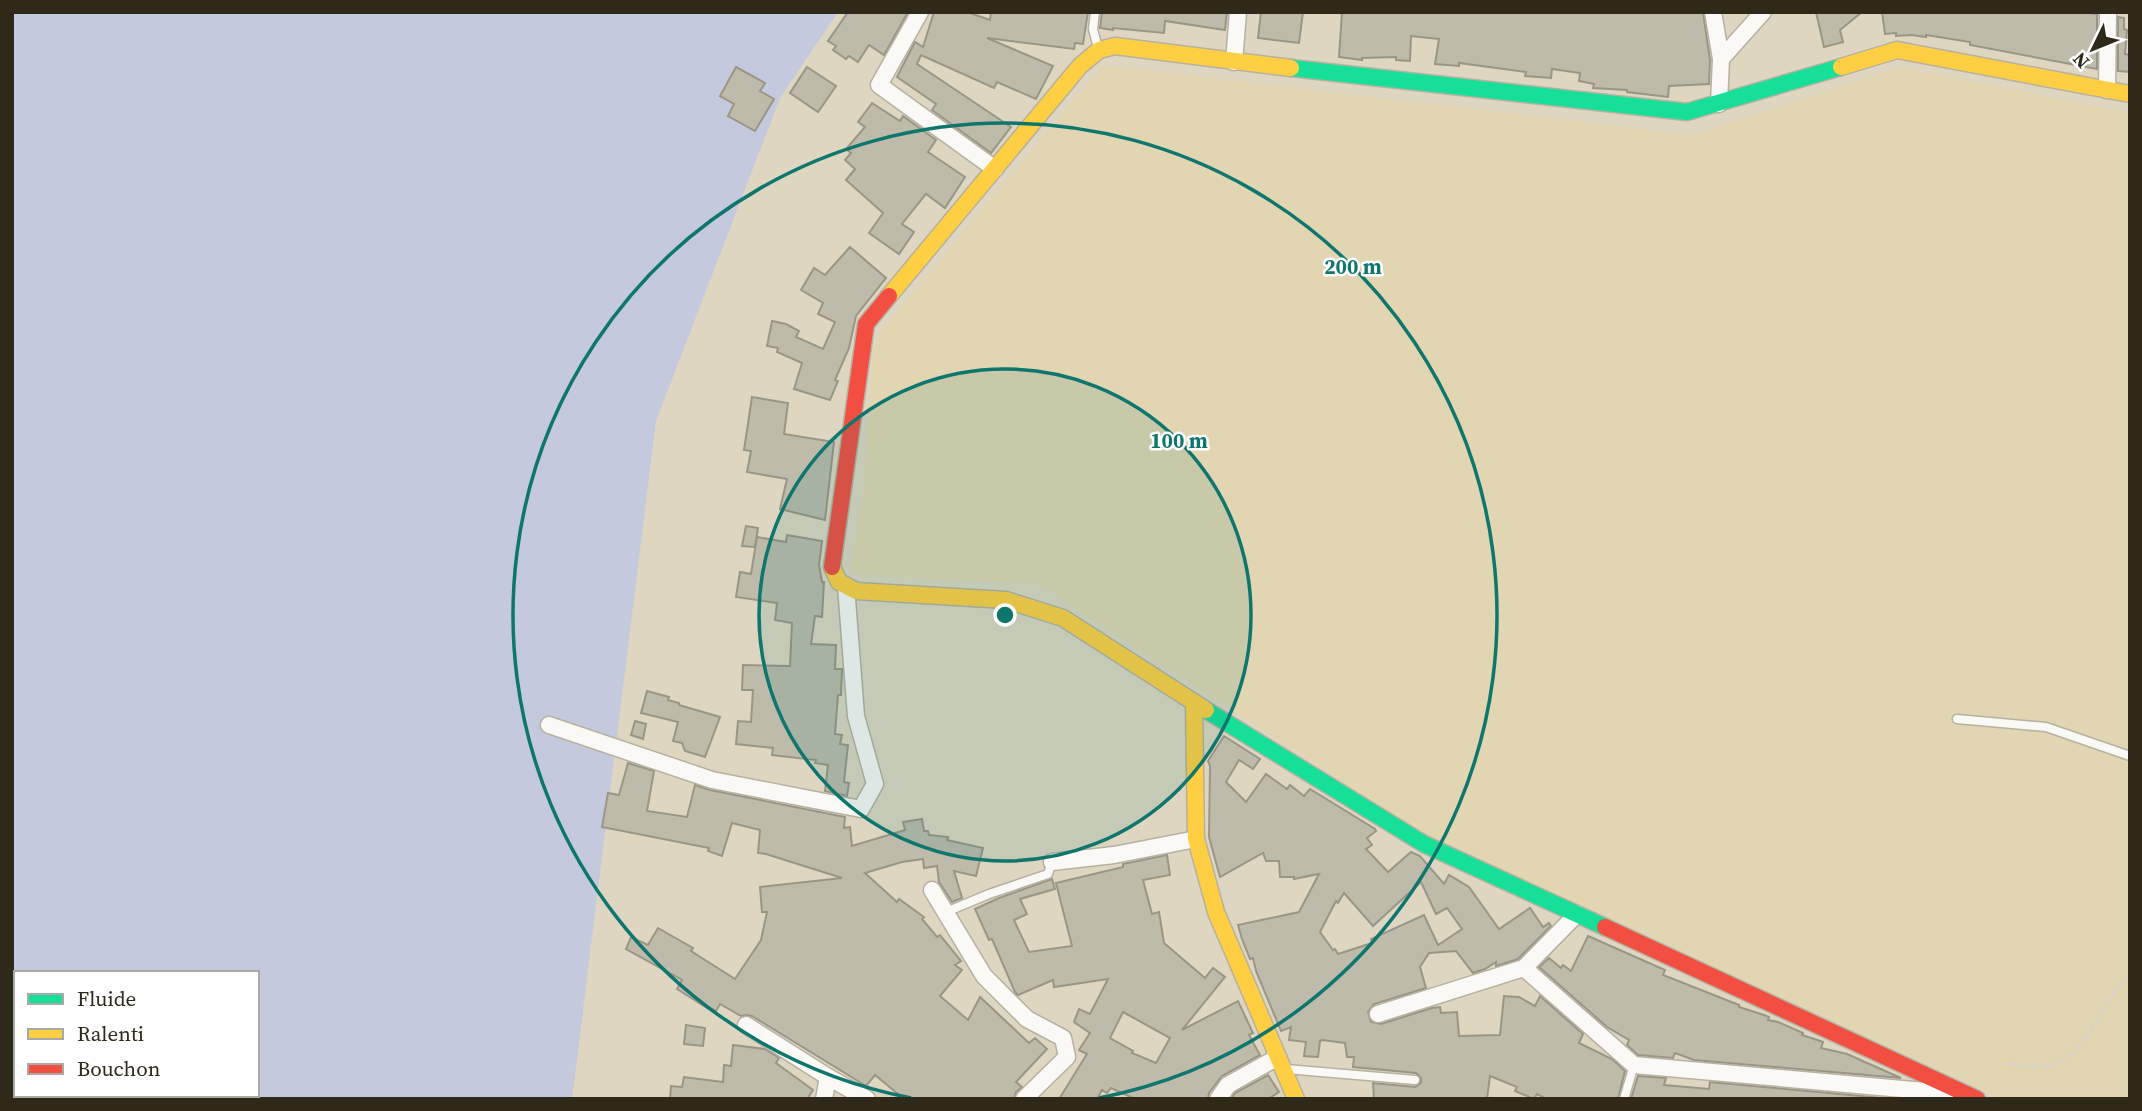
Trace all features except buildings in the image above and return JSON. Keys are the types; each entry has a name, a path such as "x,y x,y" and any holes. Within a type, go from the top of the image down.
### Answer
{"street":[{"path":"920,12 879,85 995,169"},
{"path":"1234,62 1238,12"},
{"path":"1713,12 1721,59 1719,104"},
{"path":"1721,59 1763,12"},
{"path":"2107,90 2108,12"},
{"path":"1974,1097 1424,844 1063,618 1006,600 856,592 839,582 832,567 866,324 1080,66 1099,50 1115,46 1234,62 1687,112 1897,50 2130,94"},
{"path":"549,725 712,780 860,809 875,784 856,716 846,586"},
{"path":"1194,702 1196,839 1216,912 1296,1099"},
{"path":"1052,862 1114,855 1196,839"},
{"path":"932,890 984,976 1027,1019 1063,1038 1068,1057 1024,1099"},
{"path":"1378,1014 1524,968 1577,914"},
{"path":"1524,968 1634,1065 1974,1097"},
{"path":"746,1025 867,1099"},
{"path":"1218,1099 1228,1085 1281,1063"},
{"path":"824,1099 828,1077"}],"lane":[{"path":"1095,12 1093,29 1099,50"},
{"path":"1957,719 2046,727 2130,756"},
{"path":"946,912 1048,874 1052,862"},
{"path":"1281,1063 1415,1080"},
{"path":"1624,1099 1634,1065"}],"path":[{"path":"2008,1064 2051,1066 2074,1053 2125,979 2130,976"}],"shaded area":[{"path":"12,12 838,12 780,98 656,421 572,1099 12,1099"},
{"path":"1103,65 1692,135 1900,67 2130,113 2130,1099 2002,1099 1468,859 1398,818 1038,584 849,574 864,487 873,352 879,334"}],"traffic: fast":[{"path":"1291,68 1687,112 1841,67"},
{"path":"1206,710 1424,844 1605,927"}],"traffic: slow":[{"path":"889,296 1080,66 1099,50 1115,46 1291,68"},
{"path":"1841,67 1897,50 2130,94"},
{"path":"832,567 839,582 856,591 1006,600 1063,618 1206,710"},
{"path":"1194,702 1196,839 1216,912 1296,1099"}],"traffic: jam":[{"path":"832,567 866,324 889,296"},
{"path":"1605,927 1977,1099"}]}
